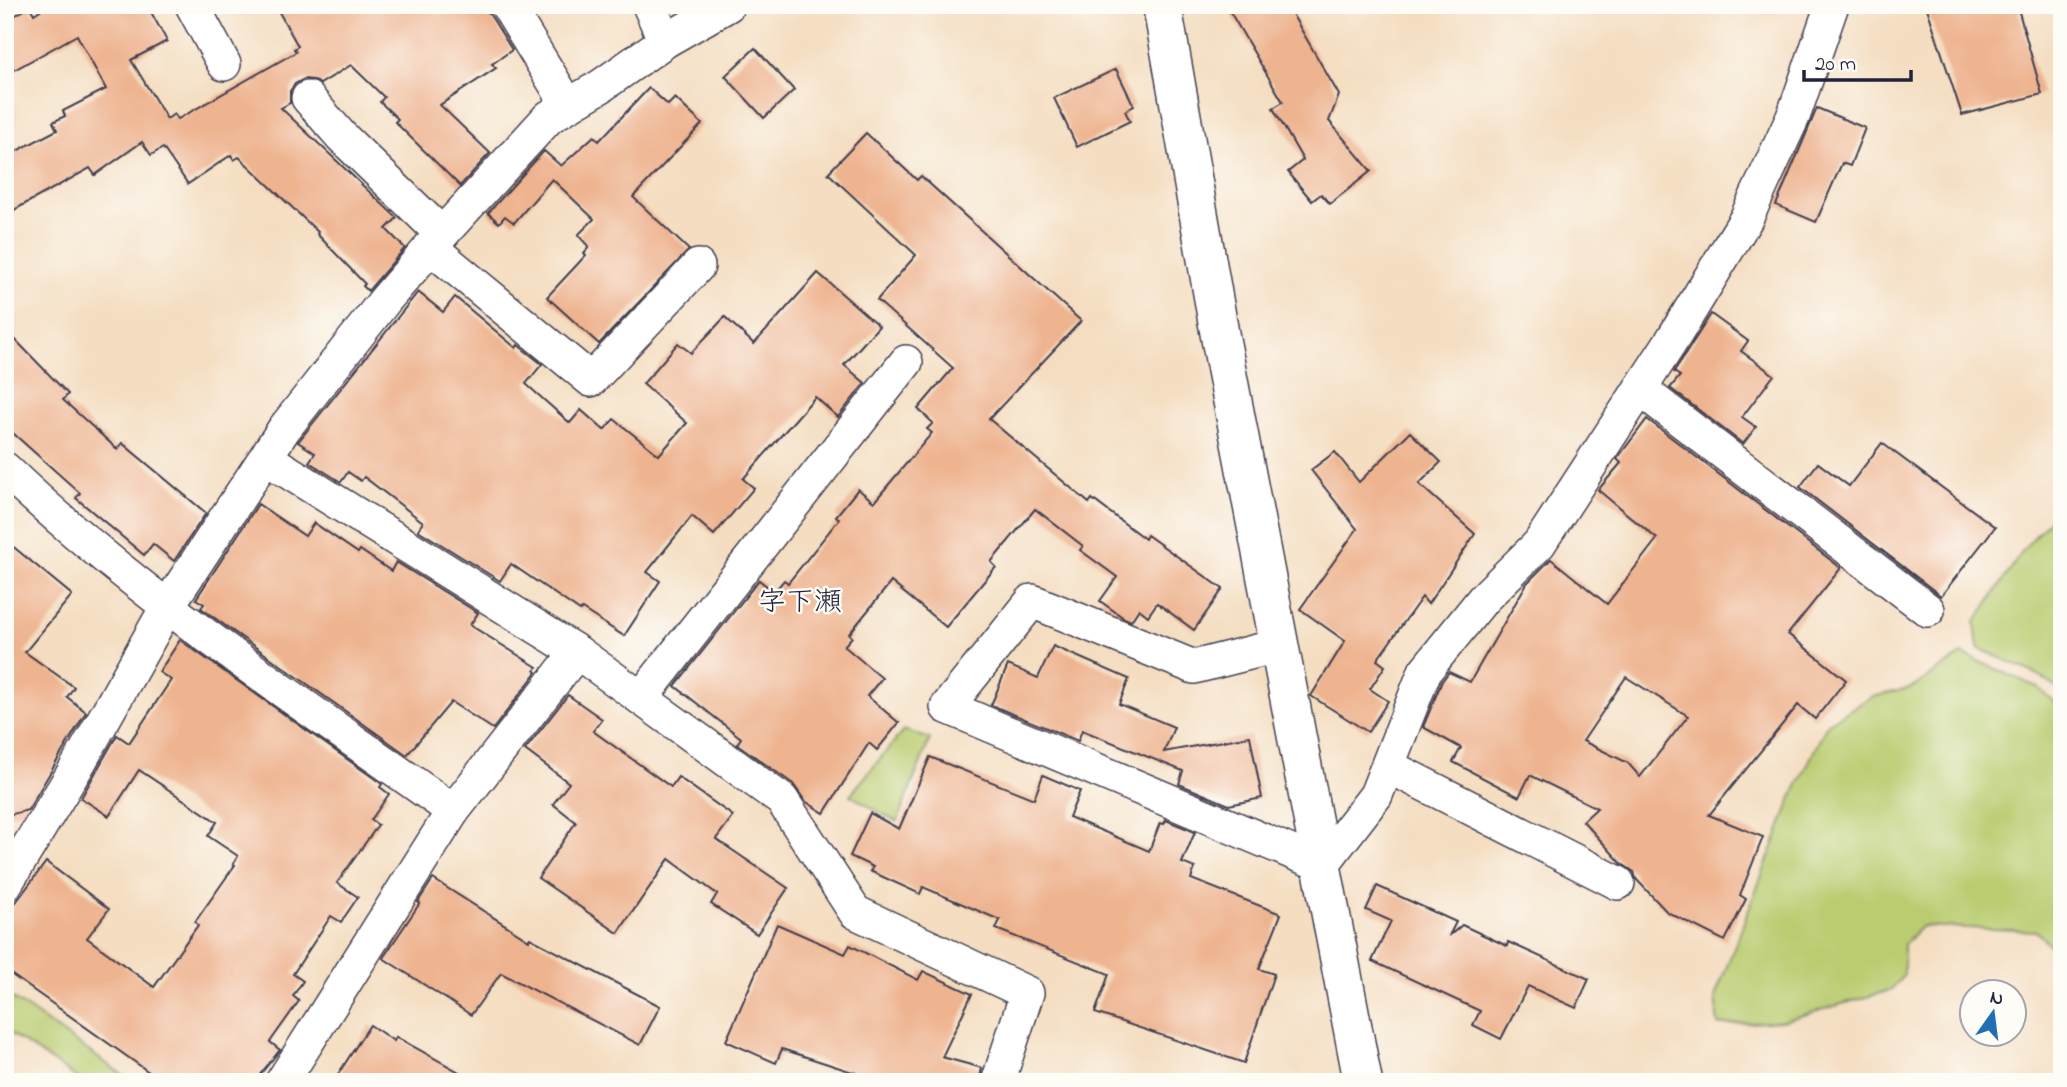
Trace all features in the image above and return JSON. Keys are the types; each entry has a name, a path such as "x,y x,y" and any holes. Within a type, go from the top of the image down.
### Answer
{"street":[{"path":"192,5 224,64"},
{"path":"507,5 568,105"},
{"path":"649,5 665,41"},
{"path":"5,885 19,834 75,770 167,607 292,418 386,299 436,240 549,117 601,86 665,41 728,5"},
{"path":"1162,5 1220,335 1363,1082"},
{"path":"1322,865 1376,795 1425,671 1485,598 1539,544 1746,219 1793,117 1832,5"},
{"path":"308,98 436,240 591,380 698,266"},
{"path":"641,698 906,362"},
{"path":"1640,389 1928,610"},
{"path":"267,458 577,652 782,800 855,912 1027,993 998,1082"},
{"path":"5,470 55,518 167,607 453,811"},
{"path":"1281,645 1194,667 1032,601 947,707 1322,865"},
{"path":"282,1082 453,811 577,652"},
{"path":"1388,766 1618,883"}],"green space":[{"path":"2062,506 2062,692 2039,675 1978,648 1975,623 2026,546"},
{"path":"1962,654 2037,687 2062,709 2062,991 2057,952 2036,931 1922,926 1904,944 1904,975 1891,990 1783,1021 1718,1025 1715,997 1793,795 1827,724 1871,697 1912,688"},
{"path":"904,730 930,739 897,822 850,795"},
{"path":"5,993 133,1082 83,1082 5,1030"}],"building":[{"path":"48,5 147,5 167,41 131,60 167,119 174,114 178,119 296,52 294,49 298,46 275,5 484,5 512,50 492,64 496,68 440,105 490,153 460,186 395,122 398,119 380,102 384,97 351,65 320,84 304,79 290,91 290,103 281,108 397,218 386,229 405,248 368,291 363,286 365,284 318,232 239,157 234,160 231,155 188,184 163,148 151,155 142,142 95,175 90,168 5,215 5,157 57,130 53,122 65,116 63,111 106,89 77,35 5,75 5,21 30,7 34,14"},
{"path":"1226,5 1287,5 1339,95 1329,121 1371,171 1330,204 1321,194 1312,201 1288,172 1303,160 1273,108 1283,102"},
{"path":"1926,5 2017,5 2042,94 1962,115"},
{"path":"755,48 794,90 764,118 725,76"},
{"path":"1116,69 1134,106 1125,111 1130,121 1077,147 1054,98"},
{"path":"649,88 668,105 675,98 702,124 633,197 689,250 599,344 547,297 586,255 584,253 589,247 578,235 594,219 552,179 514,223 505,216 499,223 488,213 544,151 561,166 594,136 599,141"},
{"path":"1817,108 1865,128 1850,166 1842,163 1816,222 1776,205"},
{"path":"866,133 917,180 921,176 1081,321 989,419 1089,503 1092,499 1145,539 1147,535 1223,589 1194,630 1157,603 1148,616 1139,609 1131,621 1100,601 1117,577 1080,550 1083,546 1035,509 991,562 996,567 946,627 891,582 849,634 852,637 844,646 882,678 867,696 899,723 877,750 869,743 824,813 805,801 793,784 737,744 741,738 675,686 759,580 774,592 784,580 788,583 839,519 836,516 858,489 874,502 932,433 927,429 933,423 918,409 953,368 877,300 916,255 828,173"},
{"path":"818,273 879,326 844,365 865,383 838,417 815,397 743,479 754,488 714,535 692,516 647,572 660,581 624,636 582,609 580,611 511,564 500,581 418,530 423,522 364,477 361,481 348,472 341,482 309,462 315,453 298,442 418,292 443,312 455,297 516,348 518,345 542,364 526,384 570,423 581,410 604,430 614,419 659,455 687,423 643,384 678,343 691,353 725,317 754,344"},
{"path":"1711,314 1748,341 1741,351 1774,375 1742,417 1756,427 1743,444 1670,388 1680,376 1674,372"},
{"path":"5,329 68,394 63,400 117,449 122,443 206,513 174,561 153,544 144,555 76,498 80,493 5,426"},
{"path":"1647,419 1841,568 1788,634 1846,680 1815,719 1798,705 1709,815 1763,837 1740,895 1746,899 1725,941 1667,912 1636,879 1634,872 1622,864 1583,821 1597,808 1530,775 1519,797 1453,762 1461,748 1423,727 1442,681 1449,672 1470,682 1527,583 1551,559 1607,604 1657,539 1598,490 1621,463 1617,459","holes":["1626,677 1688,716 1640,777 1628,763 1583,741"]},
{"path":"1410,432 1441,462 1419,484 1475,534 1428,604 1422,597 1377,660 1385,666 1370,689 1388,701 1368,732 1311,696 1345,641 1300,609 1357,529 1311,470 1335,452 1359,482"},
{"path":"1882,443 1995,527 1941,596 1800,487 1818,463 1849,486"},
{"path":"258,504 305,536 314,523 358,553 360,550 391,571 396,562 478,613 470,625 537,667 537,672 493,729 451,702 407,755 201,608 204,604 196,599"},
{"path":"5,540 72,595 25,652 74,687 67,697 86,712 28,810 5,816"},
{"path":"180,640 382,784 380,787 389,794 371,820 378,825 337,883 358,897 341,922 331,916 293,974 303,981 293,996 299,1001 270,1042 280,1050 254,1082 163,1082 5,970 5,917 46,862 109,909 87,938 154,987 198,925 195,922 235,865 233,864 238,856 208,836 217,822 139,770 109,816 81,798 117,735 129,743 171,680 159,672"},
{"path":"1053,646 1129,679 1119,704 1174,727 1164,752 1250,736 1262,798 1229,805 1179,784 1183,771 1082,730 1078,741 991,705 1008,665 1038,678"},
{"path":"568,695 602,719 593,731 671,787 678,777 733,816 716,839 788,888 757,934 711,904 717,894 669,859 618,933 538,878 576,822 553,804 569,783 525,750"},
{"path":"930,757 1034,799 1043,775 1080,791 1069,817 1149,851 1160,823 1164,824 1166,820 1195,832 1182,863 1195,868 1191,879 1281,914 1259,969 1274,974 1244,1063 1095,1013 1109,974 996,929 1000,920 923,887 920,894 870,871 873,867 850,856 870,813 899,829"},
{"path":"433,879 529,940 530,938 660,1006 640,1045 501,973 471,1015 383,958"},
{"path":"1377,886 1456,922 1449,936 1462,925 1507,946 1508,942 1589,979 1576,1008 1528,986 1501,1039 1473,1025 1480,1011 1372,961 1391,921 1366,910"},
{"path":"777,924 845,954 850,945 918,980 923,971 972,994 942,1057 982,1068 979,1082 883,1082 782,1049 776,1063 726,1041"},
{"path":"370,1025 394,1041 396,1037 477,1082 333,1082"}],"district":[{"name":"字下瀬","path":"800,600"}]}
